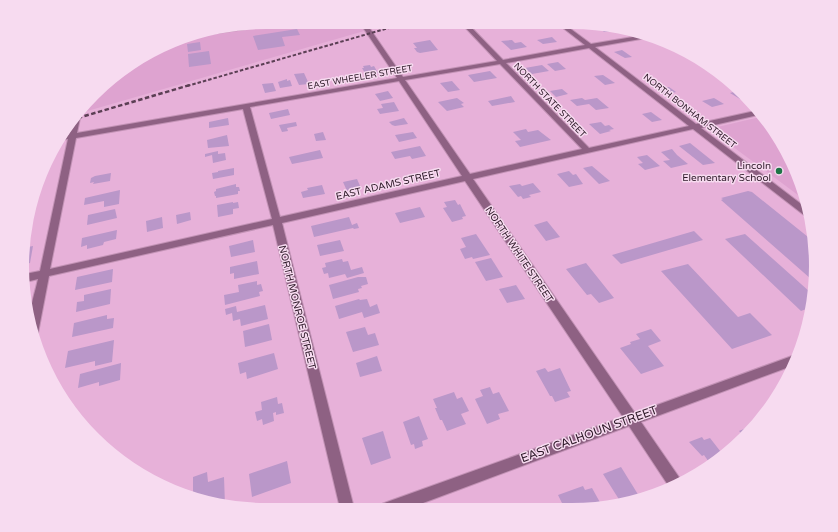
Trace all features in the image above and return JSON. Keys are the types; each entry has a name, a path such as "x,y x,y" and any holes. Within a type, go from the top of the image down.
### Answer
{"street":[{"name":"NORTH WHITE STREET","path":"367,29 673,481"},
{"name":"NORTH STATE STREET","path":"470,29 587,150"},
{"name":"NORTH BONHAM STREET","path":"568,29 802,209"},
{"name":"EAST WHEELER STREET","path":"67,137 637,38"},
{"name":"NORTH MONROE STREET","path":"246,105 277,221 346,503"},
{"name":"EAST ADAMS STREET","path":"30,277 753,114"},
{"path":"35,318 75,126"},
{"name":"EAST CALHOUN STREET","path":"403,503 632,418 789,362"}],"shaded area":[{"path":"266,29 371,29 87,111 98,98 134,69 161,53 205,37 235,31"},
{"name":"Lincoln Elementary School","path":"757,118 769,134 785,161 798,195 709,129"}],"building":[{"path":"297,29 300,35 282,37 285,46 258,50 253,36"},
{"path":"552,37 557,42 543,44 537,40"},
{"path":"430,40 438,50 420,53 414,48 417,48 413,43"},
{"path":"512,40 515,43 521,42 527,47 511,50 501,41"},
{"path":"200,42 201,50 188,52 187,44"},
{"path":"622,50 632,57 625,58 614,52"},
{"path":"209,51 211,64 189,67 188,54"},
{"path":"558,62 566,69 555,71 547,64"},
{"path":"370,65 371,67 374,66 378,73 366,75 362,68 364,68 363,66"},
{"path":"542,65 549,71 532,74 525,68"},
{"path":"490,71 497,78 474,82 468,75"},
{"path":"304,73 309,84 299,85 294,74"},
{"path":"603,75 615,83 605,85 594,76"},
{"path":"287,79 287,81 290,80 292,86 280,88 278,82"},
{"path":"452,81 460,90 448,92 440,83"},
{"path":"273,83 276,91 265,93 262,84"},
{"path":"669,87 676,92 665,95 657,89"},
{"path":"562,89 568,94 556,97 550,91"},
{"path":"388,91 393,98 380,101 375,94"},
{"path":"733,92 741,99 740,99 730,93"},
{"path":"511,96 515,102 492,106 488,101"},
{"path":"457,98 464,103 461,104 464,107 447,111 438,102"},
{"path":"582,98 585,100 597,98 609,108 596,110 589,104 577,106 570,100"},
{"path":"714,98 724,104 712,107 702,101"},
{"path":"394,102 399,111 380,114 377,109 383,108 381,104"},
{"path":"288,109 290,115 271,119 269,113"},
{"path":"651,112 662,120 652,122 642,114"},
{"path":"228,118 229,125 209,128 209,122"},
{"path":"404,118 408,124 395,126 389,122"},
{"path":"296,122 297,126 287,128 288,131 282,132 279,125"},
{"path":"601,122 605,126 609,125 614,129 600,134 589,124"},
{"path":"526,129 528,132 538,130 551,140 520,147 515,141 521,140 513,132"},
{"path":"323,132 326,140 316,141 314,134"},
{"path":"413,132 417,138 399,142 395,135"},
{"path":"227,135 229,146 208,148 207,140"},
{"path":"690,143 715,163 703,165 679,146"},
{"path":"420,146 426,156 412,159 410,156 395,159 391,152"},
{"path":"672,149 688,164 671,168 663,161 670,160 661,152"},
{"path":"320,150 323,158 292,164 289,157"},
{"path":"218,151 218,154 225,153 226,160 213,163 212,155 205,157 205,154"},
{"path":"647,155 660,166 645,170 638,164 643,163 637,157"},
{"path":"592,166 610,181 599,184 583,168"},
{"path":"234,168 234,175 213,179 212,173"},
{"path":"569,171 573,175 576,174 583,184 569,187 557,174"},
{"path":"111,173 110,181 93,184 94,182 90,183 91,178 95,176"},
{"path":"357,179 361,188 358,189 359,191 350,193 349,190 347,191 343,182"},
{"path":"533,183 541,192 529,195 531,197 523,199 521,196 518,197 509,186 520,184 522,186"},
{"path":"236,184 236,187 239,187 240,191 238,191 238,194 216,198 214,192 216,189"},
{"path":"322,185 325,194 303,198 301,192 308,190 307,188"},
{"path":"120,190 119,204 104,207 104,201 84,205 85,198"},
{"path":"748,191 752,192 807,236 808,277 721,200 723,199 721,198"},
{"path":"455,200 458,205 460,204 466,216 462,217 463,219 452,222 443,208 447,207 444,202"},
{"path":"238,202 239,208 233,209 233,214 218,217 217,205"},
{"path":"420,207 425,217 400,223 395,213"},
{"path":"115,209 117,218 87,225 88,215"},
{"path":"190,212 191,220 177,224 176,215"},
{"path":"162,217 163,228 147,232 146,221"},
{"path":"349,217 352,225 357,223 359,228 314,237 311,226"},
{"path":"547,221 560,237 546,241 534,225"},
{"path":"117,230 116,239 104,242 103,245 87,249 87,245 81,247 82,238"},
{"path":"694,231 703,240 621,264 612,255"},
{"path":"476,234 490,255 473,259 472,257 465,259 460,249 466,247 461,238"},
{"path":"745,234 807,290 804,310 801,311 725,239"},
{"path":"253,240 255,252 231,257 229,246"},
{"path":"340,240 344,251 320,256 317,245"},
{"path":"33,246 29,263 30,250 30,247"},
{"path":"491,258 503,277 486,281 475,262"},
{"path":"342,259 343,262 348,261 351,270 362,267 364,273 347,278 345,274 329,278 328,273 324,274 322,268 326,267 325,263"},
{"path":"257,261 259,274 234,279 234,273 230,274 230,267"},
{"path":"586,263 614,298 599,303 591,294 587,295 566,269"},
{"path":"688,264 738,317 750,313 772,335 732,349 661,271"},
{"path":"113,269 112,282 75,290 77,277"},
{"path":"358,277 366,277 368,284 361,286 362,288 358,289 359,292 333,299 329,285"},
{"path":"257,281 257,285 261,284 263,291 259,292 260,296 225,305 224,295 239,292 238,285"},
{"path":"516,285 525,299 507,303 499,289"},
{"path":"111,289 110,304 76,312 77,302 84,301 84,295"},
{"path":"359,299 367,299 370,307 377,304 380,313 364,318 362,312 339,319 335,306"},
{"path":"265,305 268,319 241,326 240,319 233,321 232,313 226,315 225,309 236,306 237,312"},
{"path":"107,315 107,319 114,318 113,328 72,337 74,323"},
{"path":"269,324 272,340 245,347 243,331"},
{"path":"365,327 368,335 375,333 379,345 353,352 346,332"},
{"path":"651,329 661,341 648,346 664,366 641,374 620,348 631,344 630,342 640,339 636,334"},
{"path":"114,340 112,362 95,366 95,361 65,368 68,351"},
{"path":"274,353 278,369 247,379 246,372 240,374 238,363"},
{"path":"377,356 382,371 360,377 356,363"},
{"path":"121,363 120,380 99,386 99,382 78,388 80,374"},
{"path":"545,368 548,372 560,368 571,391 567,392 570,397 555,402 536,371"},
{"path":"490,387 493,394 499,392 509,411 498,414 500,419 487,424 475,399 483,396 480,390"},
{"path":"454,392 457,399 462,397 469,411 461,414 466,424 447,431 442,420 440,420 433,399"},
{"path":"277,397 278,404 282,403 284,413 276,415 276,412 273,413 274,421 263,425 262,419 257,421 255,412 262,410 261,402"},
{"path":"419,416 428,439 422,441 423,446 415,449 414,444 411,445 403,422"},
{"path":"383,431 391,458 371,465 362,438"},
{"path":"702,437 704,440 710,438 720,451 708,460 689,442"},
{"path":"287,461 291,483 252,497 249,474"},
{"path":"621,467 637,494 618,498 603,474"},
{"path":"207,472 208,482 224,477 225,499 193,491 193,477"},
{"path":"583,486 585,490 592,488 599,501 562,503 558,495"}],"railway":[{"path":"187,86 385,29"},
{"path":"82,117 190,85"}],"place":[{"name":"Lincoln Elementary School","path":"779,171"}]}
